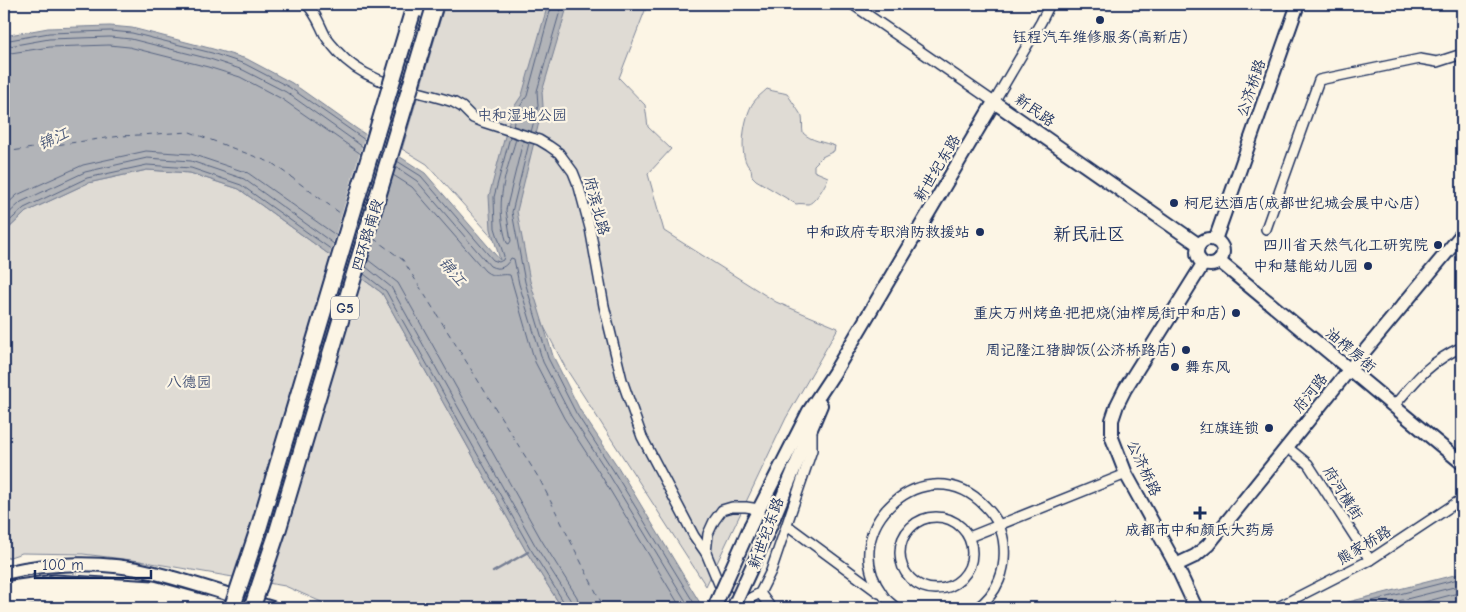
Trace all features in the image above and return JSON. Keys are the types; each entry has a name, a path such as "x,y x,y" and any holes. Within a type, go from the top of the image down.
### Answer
{"highway":[{"name":"四环路南段","path":"252,608 277,533 435,6"},
{"name":"四环路南段","path":"232,608 259,528 414,9"},
{"path":"4,590 55,582 153,589 222,608"},
{"path":"4,603 58,595 113,597 148,601 174,608"}],"main road":[{"name":"公济桥路","path":"1215,240 1298,4"},
{"name":"新民路","path":"994,102 1199,245"},
{"name":"新世纪东路","path":"714,608 751,525 809,411 834,373 994,102"},
{"name":"府河路","path":"1176,565 1194,556 1208,545 1462,234"},
{"path":"1206,239 1215,240 1222,246 1222,258 1212,265 1204,264 1196,254 1199,245 1206,239"},
{"name":"油榨房街","path":"1219,261 1462,463"},
{"name":"公济桥路","path":"1196,608 1176,565 1126,474 1112,438 1112,420 1117,405 1204,264"},
{"name":"新世纪东路","path":"732,604 767,534 834,373"},
{"path":"4,573 18,569 58,565 109,566 150,572 272,608"},
{"path":"153,589 218,592"}],"street":[{"name":"府滨北路","path":"306,4 319,22 326,38 345,60 359,70 390,84 453,102 462,107 473,118 539,140 559,153 568,164 579,187 590,228 604,306 622,380 642,437 694,536 706,553 719,584 732,604"},
{"name":"新民路","path":"852,4 994,102"},
{"name":"新世纪东路","path":"994,102 1050,4"},
{"path":"1266,229 1318,80 1420,59 1437,62 1462,54"},
{"path":"1393,407 1420,376 1442,356 1462,347"},
{"name":"新世纪东路","path":"760,593 771,571 812,450 812,426"},
{"name":"府河横街","path":"1287,447 1308,464 1370,560"},
{"path":"969,537 1126,474"},
{"path":"883,596 872,577 869,555 872,534 881,514 897,498 916,488 937,485 959,488 978,498 994,515 1004,536 1006,560 999,582 986,602 977,608"},
{"name":"熊家桥路","path":"1276,608 1370,560 1462,499"},
{"path":"706,553 708,534 714,520 722,510 732,507 759,509"},
{"path":"928,517 952,520 962,527 969,537 972,548 970,565 960,580 950,586 939,589 927,588 917,584 908,576 902,565 900,553 902,541 908,530 917,522 928,517"},
{"path":"787,525 883,596 896,608"},
{"path":"732,604 743,602 760,593 771,608"}],"green space":[{"name":"中和湿地公园","path":"445,4 656,4 646,8 619,78 645,105 648,127 671,149 648,174 664,231 776,302 838,328 786,418 706,586 565,367 504,250 427,164 402,149"},
{"path":"767,89 787,94 802,117 803,133 806,136 835,146 834,151 822,157 814,165 814,171 828,177 823,188 811,203 796,204 756,180 752,176 751,169 747,164 744,156 743,137 747,117 753,103"},
{"name":"八德园","path":"147,170 190,173 239,189 382,293 526,551 562,608 335,608 285,586 140,561 83,554 22,553 4,559 4,233 26,212 88,183"}],"water":[{"name":"锦江","path":"548,4 568,4 542,92 543,106 517,211 530,281 553,356 580,410 618,467 703,608 562,608 526,551 382,293 239,189 190,173 147,170 88,183 26,212 4,233 4,36 48,28 110,26 132,28 247,59 292,83 357,129 425,173 500,260 491,229 489,196 512,110 522,95"},
{"path":"1462,573 1462,608 1325,608"}],"pier":[{"path":"366,132 398,153 362,282 329,257"}],"waterway":[{"path":"493,572 528,552"}],"ferry route":[{"path":"4,152 121,136 190,132 272,163 344,216"},
{"path":"373,238 403,260 540,480 604,608"}],"place":[{"name":"钰程汽车维修服务(高新店)","path":"1100,20"},
{"name":"柯尼达酒店(成都世纪城会展中心店)","path":"1174,203"},
{"name":"中和政府专职消防救援站","path":"980,232"},
{"name":"四川省天然气化工研究院","path":"1438,245"},
{"name":"中和慧能幼儿园","path":"1368,266"},
{"name":"重庆万州烤鱼·把把烧(油榨房街中和店)","path":"1236,313"},
{"name":"周记隆江猪脚饭(公济桥路店)","path":"1186,350"},
{"name":"舞东风","path":"1175,367"},
{"name":"红旗连锁","path":"1269,428"},
{"name":"成都市中和颜氏大药房","path":"1200,513"}],"district":[{"name":"新民社区","path":"1089,234"}]}
